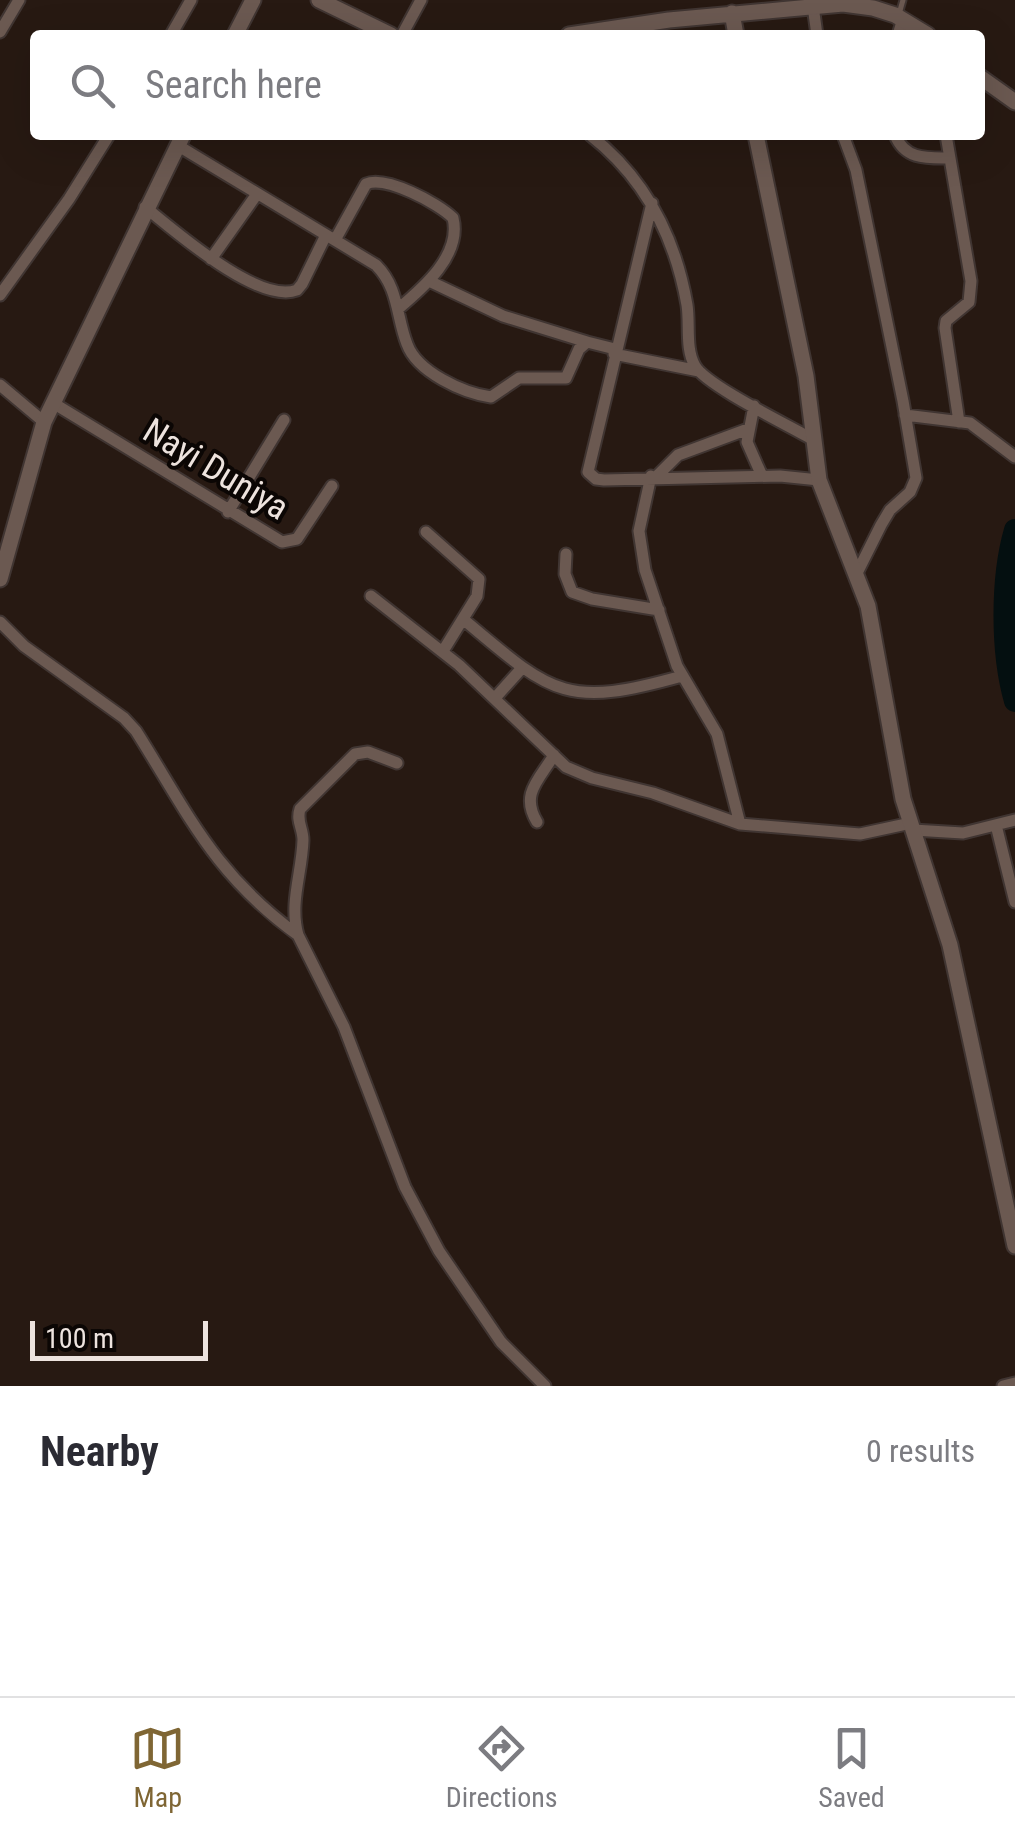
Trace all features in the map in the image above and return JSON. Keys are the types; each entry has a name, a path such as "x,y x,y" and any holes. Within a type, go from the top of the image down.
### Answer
{"street":[{"path":"0,32 19,0"},
{"path":"174,30 192,0"},
{"path":"237,30 253,0"},
{"path":"319,0 381,30"},
{"path":"405,30 421,0"},
{"path":"817,30 820,4"},
{"path":"590,30 820,4 874,8 901,18"},
{"path":"732,14 735,30"},
{"path":"985,81 1015,102"},
{"path":"0,295 107,140"},
{"path":"0,579 44,422 180,140 257,194 376,265 387,276 407,346 418,362 454,386 484,396 497,394 518,378 566,378 587,342"},
{"path":"596,140 616,156 652,203 678,267 693,363 699,372"},
{"path":"757,140 806,376 819,480 875,636 897,771 950,945 1015,1246"},
{"path":"846,140 856,170 906,416 914,484 890,510 856,575"},
{"path":"898,140 904,151 918,157 950,158"},
{"path":"947,140 971,281 969,302 946,321 945,328 960,422"},
{"path":"145,207 231,272 286,294 302,284 366,184 387,181 453,218 452,242 442,264 398,309"},
{"path":"211,259 257,194"},
{"path":"652,203 588,472 596,479 762,476 819,480"},
{"path":"429,281 503,316 615,352 699,372 812,440"},
{"path":"0,385 44,422"},
{"name":"Nayi Duniya","path":"54,403 268,536 290,542 297,539 332,486"},
{"path":"754,406 748,429 750,453 762,476"},
{"path":"906,416 978,427 1015,457"},
{"path":"228,512 284,420"},
{"path":"740,824 717,734 682,676 659,610 646,570 640,531 654,476 678,454 748,429"},
{"path":"426,532 479,578 477,596 443,651"},
{"path":"566,554 565,574 572,592 659,610"},
{"path":"371,596 443,651 566,767 592,778 653,793 740,824 860,834 912,826 950,834 1015,820"},
{"path":"463,618 522,668 560,690 624,690 682,676"},
{"path":"0,622 24,646 136,730 206,847 247,894 298,935"},
{"path":"496,698 522,668"},
{"path":"397,763 368,752 355,754 300,809 303,841 294,910 298,935 344,1027 405,1187 438,1251 501,1342 545,1386"},
{"path":"537,822 529,798 554,755"},
{"path":"996,825 1015,902"},
{"path":"1003,1386 1015,1383"}],"waterway":[{"path":"1015,530 1004,615 1015,701"}]}
